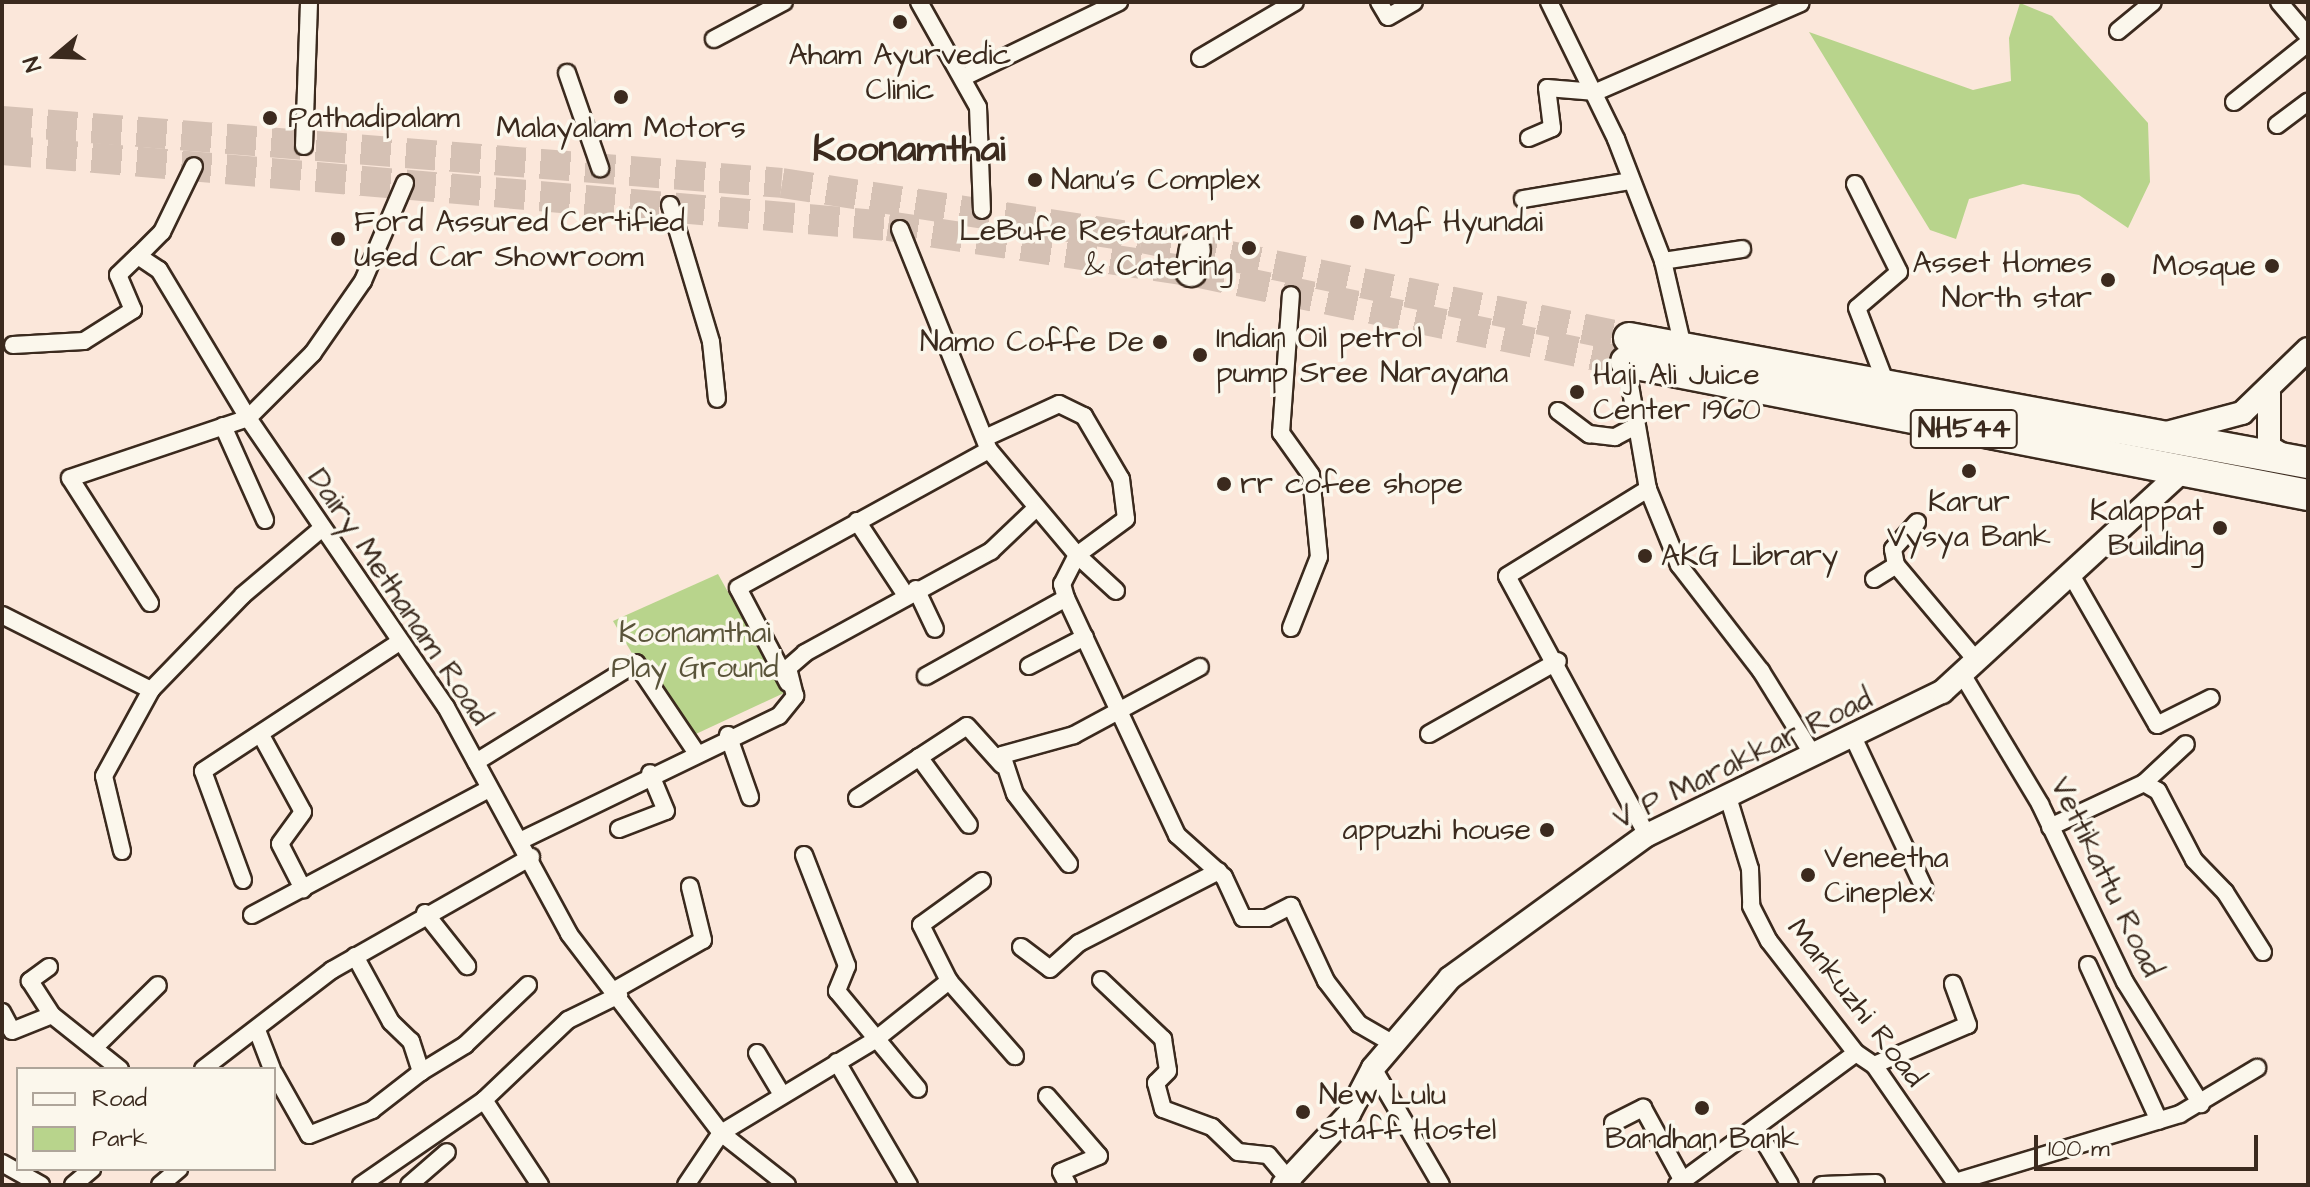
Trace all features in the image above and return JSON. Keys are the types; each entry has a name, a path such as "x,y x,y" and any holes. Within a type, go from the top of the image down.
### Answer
{"highway":[{"name":"NH544","path":"1628,350 1683,347 2298,461"},
{"name":"NH544","path":"1628,350 2306,498"}],"street":[{"path":"304,146 309,2"},
{"path":"714,39 784,2"},
{"path":"919,2 966,76 978,107 982,210"},
{"path":"966,76 1119,2"},
{"path":"1200,58 1295,2"},
{"path":"1379,2 1388,17 1414,2"},
{"path":"1550,2 1596,92 1663,261 1683,347"},
{"path":"2118,31 2153,2"},
{"path":"2279,2 2308,36"},
{"path":"1529,138 1552,128 1547,88 1596,92 1801,3"},
{"path":"2234,102 2308,43"},
{"path":"567,73 600,168"},
{"path":"2277,125 2308,102"},
{"path":"13,345 84,341 133,310 118,275 162,232 194,166"},
{"path":"1523,199 1630,181"},
{"path":"150,603 70,478 248,418 313,353 363,281 405,183"},
{"path":"1855,184 1899,272 1857,308 1887,386"},
{"path":"670,205 711,342 717,399"},
{"path":"900,229 988,443 1033,511 1116,591"},
{"path":"1663,261 1742,249"},
{"name":"Dairy Methanam Road","path":"138,256 159,270 320,530 446,707 489,789 524,839 569,934 721,1133 787,1185"},
{"path":"1291,295 1281,433 1311,475 1319,557 1291,628"},
{"path":"2129,432 2158,435 2222,420 2269,393 2308,349"},
{"path":"1628,350 1636,426 1648,489 1679,565 1761,671 1813,755"},
{"path":"2269,393 2269,447 2298,461"},
{"path":"795,696 738,588 1059,404 1084,416 1121,479 1126,519 1077,555 1062,584 1177,835 1219,871 1243,918 1267,918 1291,906 1326,981 1359,1024 1392,1043"},
{"path":"1558,411 1589,434 1615,437 1636,426"},
{"path":"223,426 265,520"},
{"name":"V P Marakkar Road","path":"1288,1183 1349,1114 1373,1068 1392,1043 1450,978 1647,835 1813,755 1854,739 1969,667 2182,471"},
{"path":"1647,835 1558,661 1507,576 1648,489"},
{"path":"795,696 788,668 911,591 991,551 1033,511"},
{"path":"857,521 911,591 935,629"},
{"path":"1874,579 1896,565 1893,549 1917,522"},
{"path":"122,851 104,776 151,690 243,595 320,530"},
{"name":"Vettikattu Road","path":"1896,565 1969,667 2125,982 2201,1104"},
{"path":"2070,573 2157,725 2211,698"},
{"path":"926,676 1066,598"},
{"path":"2,615 151,690"},
{"path":"1029,666 1085,637"},
{"path":"243,880 203,771 262,737 398,643"},
{"path":"1429,734 1558,661"},
{"path":"476,762 636,663 696,752"},
{"path":"1002,765 1002,755 1122,713 1200,667"},
{"path":"524,839 728,735 779,716 795,696"},
{"path":"857,798 967,726 1002,765 1069,864"},
{"path":"728,735 750,797"},
{"path":"262,737 303,812 280,844 303,889"},
{"path":"1854,739 1924,888"},
{"path":"2050,827 2144,783 2186,744"},
{"path":"919,757 969,825"},
{"path":"619,829 666,811 650,773"},
{"path":"2144,783 2158,791 2194,860 2225,892 2263,952"},
{"path":"252,915 489,789"},
{"name":"Mankuzhi Road","path":"1728,797 1750,869 1751,906 1769,941 1856,1053 1874,1065 1956,1184"},
{"path":"804,855 847,966 837,991 918,1089"},
{"path":"206,1067 355,956 425,913 531,857"},
{"path":"1021,947 1050,969 1079,943 1219,871"},
{"path":"982,881 921,925 949,981 1015,1056"},
{"path":"361,1185 484,1100 568,1020 703,940 690,887"},
{"path":"425,913 467,966"},
{"path":"355,956 391,1022 411,1041 421,1072"},
{"path":"2088,965 2159,1121"},
{"path":"49,967 30,981 52,1015 118,1067"},
{"path":"1101,980 1163,1039 1168,1071 1156,1083 1163,1109 1212,1127 1238,1152 1268,1155 1288,1183"},
{"path":"686,1185 721,1133 781,1093 875,1040 949,981"},
{"path":"1874,1065 1968,1025 1953,984"},
{"path":"95,1047 158,985"},
{"path":"276,1076 309,1135 372,1110 421,1072 465,1045 528,985"},
{"path":"2,1012 7,1036 52,1015"},
{"path":"257,1030 271,1067"},
{"path":"757,1053 781,1093"},
{"path":"1613,1123 1643,1108 1680,1183 1700,1178 1756,1128 1856,1053"},
{"path":"837,1062 909,1185"},
{"path":"1373,1068 1441,1185"},
{"path":"1956,1184 2159,1121 2201,1104 2257,1068"},
{"path":"1047,1096 1099,1156 1061,1172 1068,1185"},
{"path":"484,1100 540,1185"},
{"path":"1756,1128 1790,1185"},
{"path":"409,1185 447,1152"},
{"path":"755,1185 767,1170"},
{"path":"16,1171 41,1185"},
{"path":"73,1185 90,1171"},
{"path":"160,1185 177,1171"},
{"path":"1822,1185 1876,1183"}],"green space":[{"path":"2020,3 2052,16 2148,123 2150,182 2128,228 2079,195 2023,184 1969,199 1956,239 1930,230 1809,32 1973,90 2011,81 2009,38"},
{"name":"Koonamthai Play Ground","path":"718,574 784,693 683,740 613,621"}],"tunnel":[{"path":"2,121 782,183 1142,238 1629,338"},
{"path":"2,150 888,226 1195,272 1626,362"}],"place":[{"name":"Aham Ayurvedic Clinic","path":"900,22"},
{"name":"Malayalam Motors","path":"621,97"},
{"name":"Pathadipalam","path":"270,118"},
{"name":"Nanu's Complex","path":"1035,180"},
{"name":"Mgf Hyundai","path":"1357,222"},
{"name":"Ford Assured Certified Used Car Showroom","path":"338,239"},
{"name":"LeBufe Restaurant & Catering","path":"1249,248"},
{"name":"Mosque","path":"2272,266"},
{"name":"Asset Homes North star","path":"2108,280"},
{"name":"Namo Coffe De","path":"1160,342"},
{"name":"Indian Oil petrol pump Sree Narayana","path":"1200,355"},
{"name":"Haji Ali Juice Center 1960","path":"1577,392"},
{"name":"Karur Vysya Bank","path":"1969,471"},
{"name":"rr cofee shope","path":"1224,484"},
{"name":"Kalappat Building","path":"2220,528"},
{"name":"AKG Library","path":"1645,556"},
{"name":"appuzhi house","path":"1547,830"},
{"name":"Veneetha Cineplex","path":"1808,875"},
{"name":"Bandhan Bank","path":"1702,1108"},
{"name":"New Lulu Staff Hostel","path":"1303,1112"}],"district":[{"name":"Koonamthai","path":"909,151"}]}
